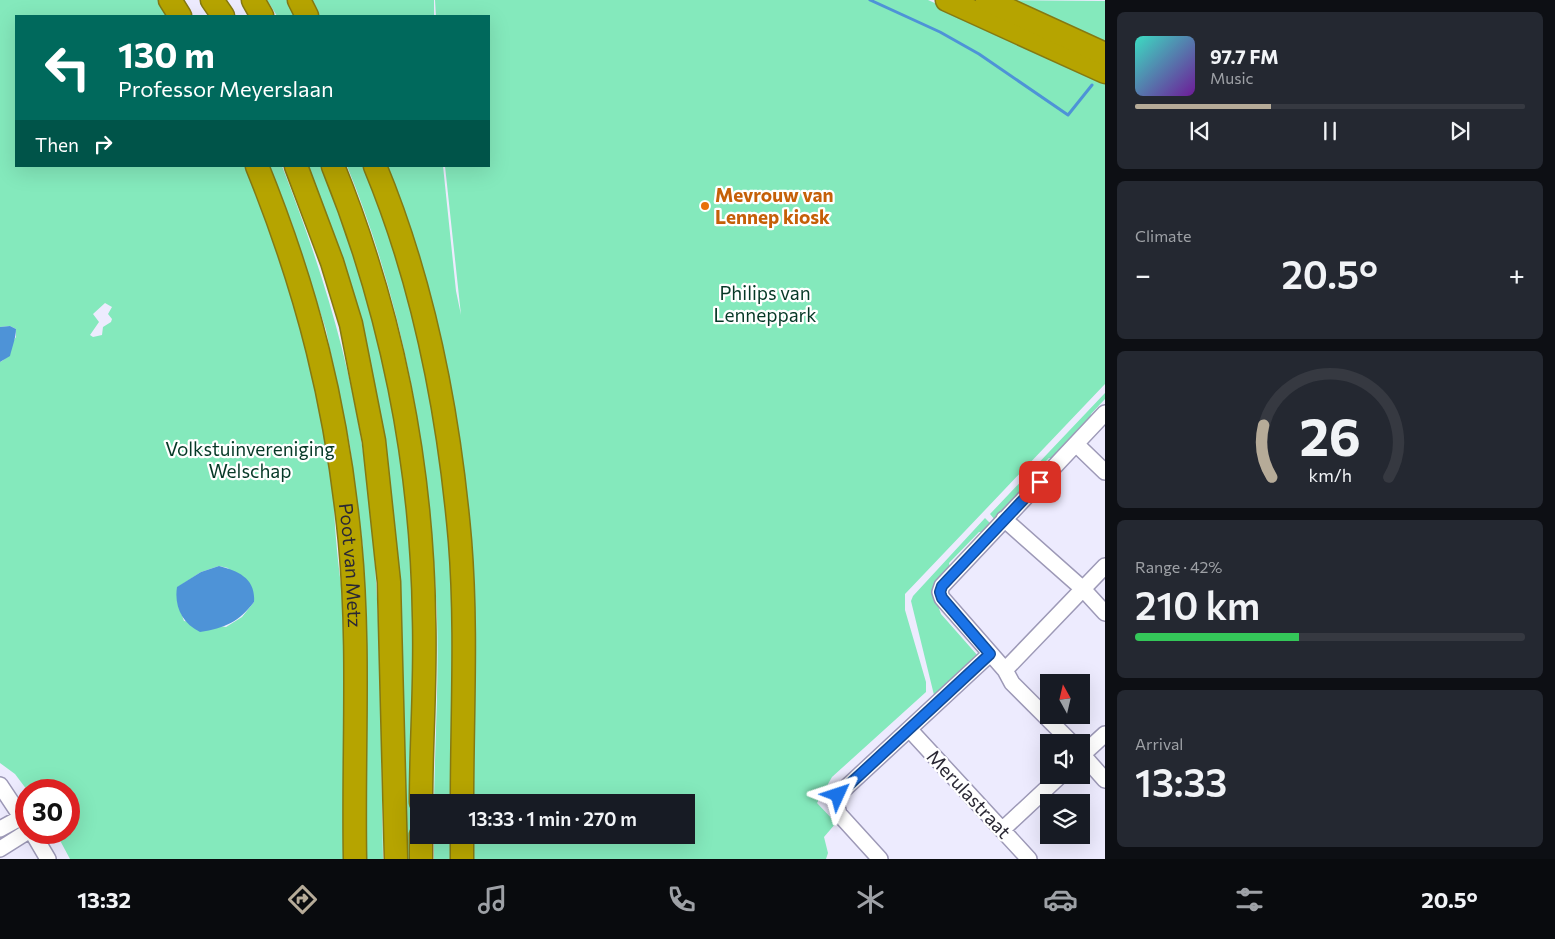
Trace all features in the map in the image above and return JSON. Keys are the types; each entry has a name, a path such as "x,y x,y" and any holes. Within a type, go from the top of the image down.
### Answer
{"highway":[{"path":"170,0 179,15"},
{"path":"212,0 221,15"},
{"path":"253,0 261,15"},
{"path":"299,0 306,15"},
{"path":"947,0 1105,72"},
{"path":"987,0 1105,54"},
{"name":"Poot van Metz","path":"257,167 280,223 307,305 338,446 350,544 355,859"},
{"name":"Poot van Metz","path":"296,167 332,262 351,324 374,441 389,582 396,859"},
{"path":"333,167 365,252 384,315 408,434 421,540 424,608 421,794"},
{"path":"375,167 402,240 422,309 450,456 462,580 462,794"},
{"path":"421,844 421,859"},
{"path":"462,844 462,859"}],"street":[{"path":"1063,734 1012,683 1005,670 942,598 940,592 942,586 1105,413"},
{"path":"1076,444 1105,472"},
{"path":"1004,519 1083,589 1105,613"},
{"path":"1005,670 1105,566"},
{"path":"880,859 838,814 836,803 838,795 990,654"},
{"name":"Merulastraat","path":"910,730 1029,859"},
{"path":"1090,747 1105,734"},
{"path":"1090,763 1105,780"},
{"path":"1002,830 1051,784"},
{"path":"0,785 15,807"},
{"path":"0,829 15,823"},
{"path":"0,848 15,839"},
{"path":"39,844 48,859"}],"green space":[{"name":"Volkstuinvereniging Welschap","path":"0,0 161,0 170,15 15,15 15,167 250,167 275,227 334,457 336,537 346,617 347,859 70,859 62,844 80,844 80,779 19,779 0,763 0,362 7,357 16,337 16,329 10,326 0,327","holes":["105,303 112,307 108,314 112,319 111,322 103,327 102,335 93,337 90,335 99,322 93,314","219,566 228,568 254,602 242,617 226,627 184,621 178,604 178,587 201,572"]},
{"path":"267,0 290,0 298,15 276,15"},
{"path":"306,0 434,0 434,15 314,15"},
{"name":"Philips van Lenneppark","path":"435,0 928,0 1105,79 1105,384 905,594 905,610 926,682 926,692 832,777 817,803 836,823 824,837 828,853 826,859 468,859 468,844 695,844 695,794 469,794 472,573 382,167 443,167 456,291 461,315 445,167 490,167 490,15 436,15"},
{"path":"1000,0 1105,1 1105,48"},
{"path":"269,167 282,167 319,269 330,303 348,374 362,445 369,496 377,600 381,703 383,859 367,859 363,548 350,446 326,330 291,221"},
{"path":"306,167 325,167 358,253 400,435 413,540 413,794 410,794 410,844 413,844 413,859 403,859 394,544"},
{"path":"347,167 368,167 416,310 453,537 454,794 434,794 437,617 429,502 412,388 400,331 368,220"},
{"path":"1105,393 1105,399 1091,414 1090,419 1054,458 1049,458 1019,489 1020,494 995,520 990,514"},
{"path":"985,518 991,524 983,532 979,532 949,563 950,568 934,595 941,614 978,656 934,695 911,601 913,596"},
{"path":"434,844 454,844 453,859 434,859"}],"water":[{"path":"10,326 16,329 13,346 10,356 0,362 0,327"},
{"path":"219,566 233,570 245,577 252,587 254,602 243,615 231,623 200,632 184,619 178,607 177,587 201,572"}],"waterway":[{"path":"870,0 940,32 979,54 1068,115 1092,85"}],"place":[{"name":"Mevrouw van Lennep kiosk","path":"705,206"}],"route":[{"path":"838,795 990,654 942,598 940,592 942,586 1040,482"}]}
